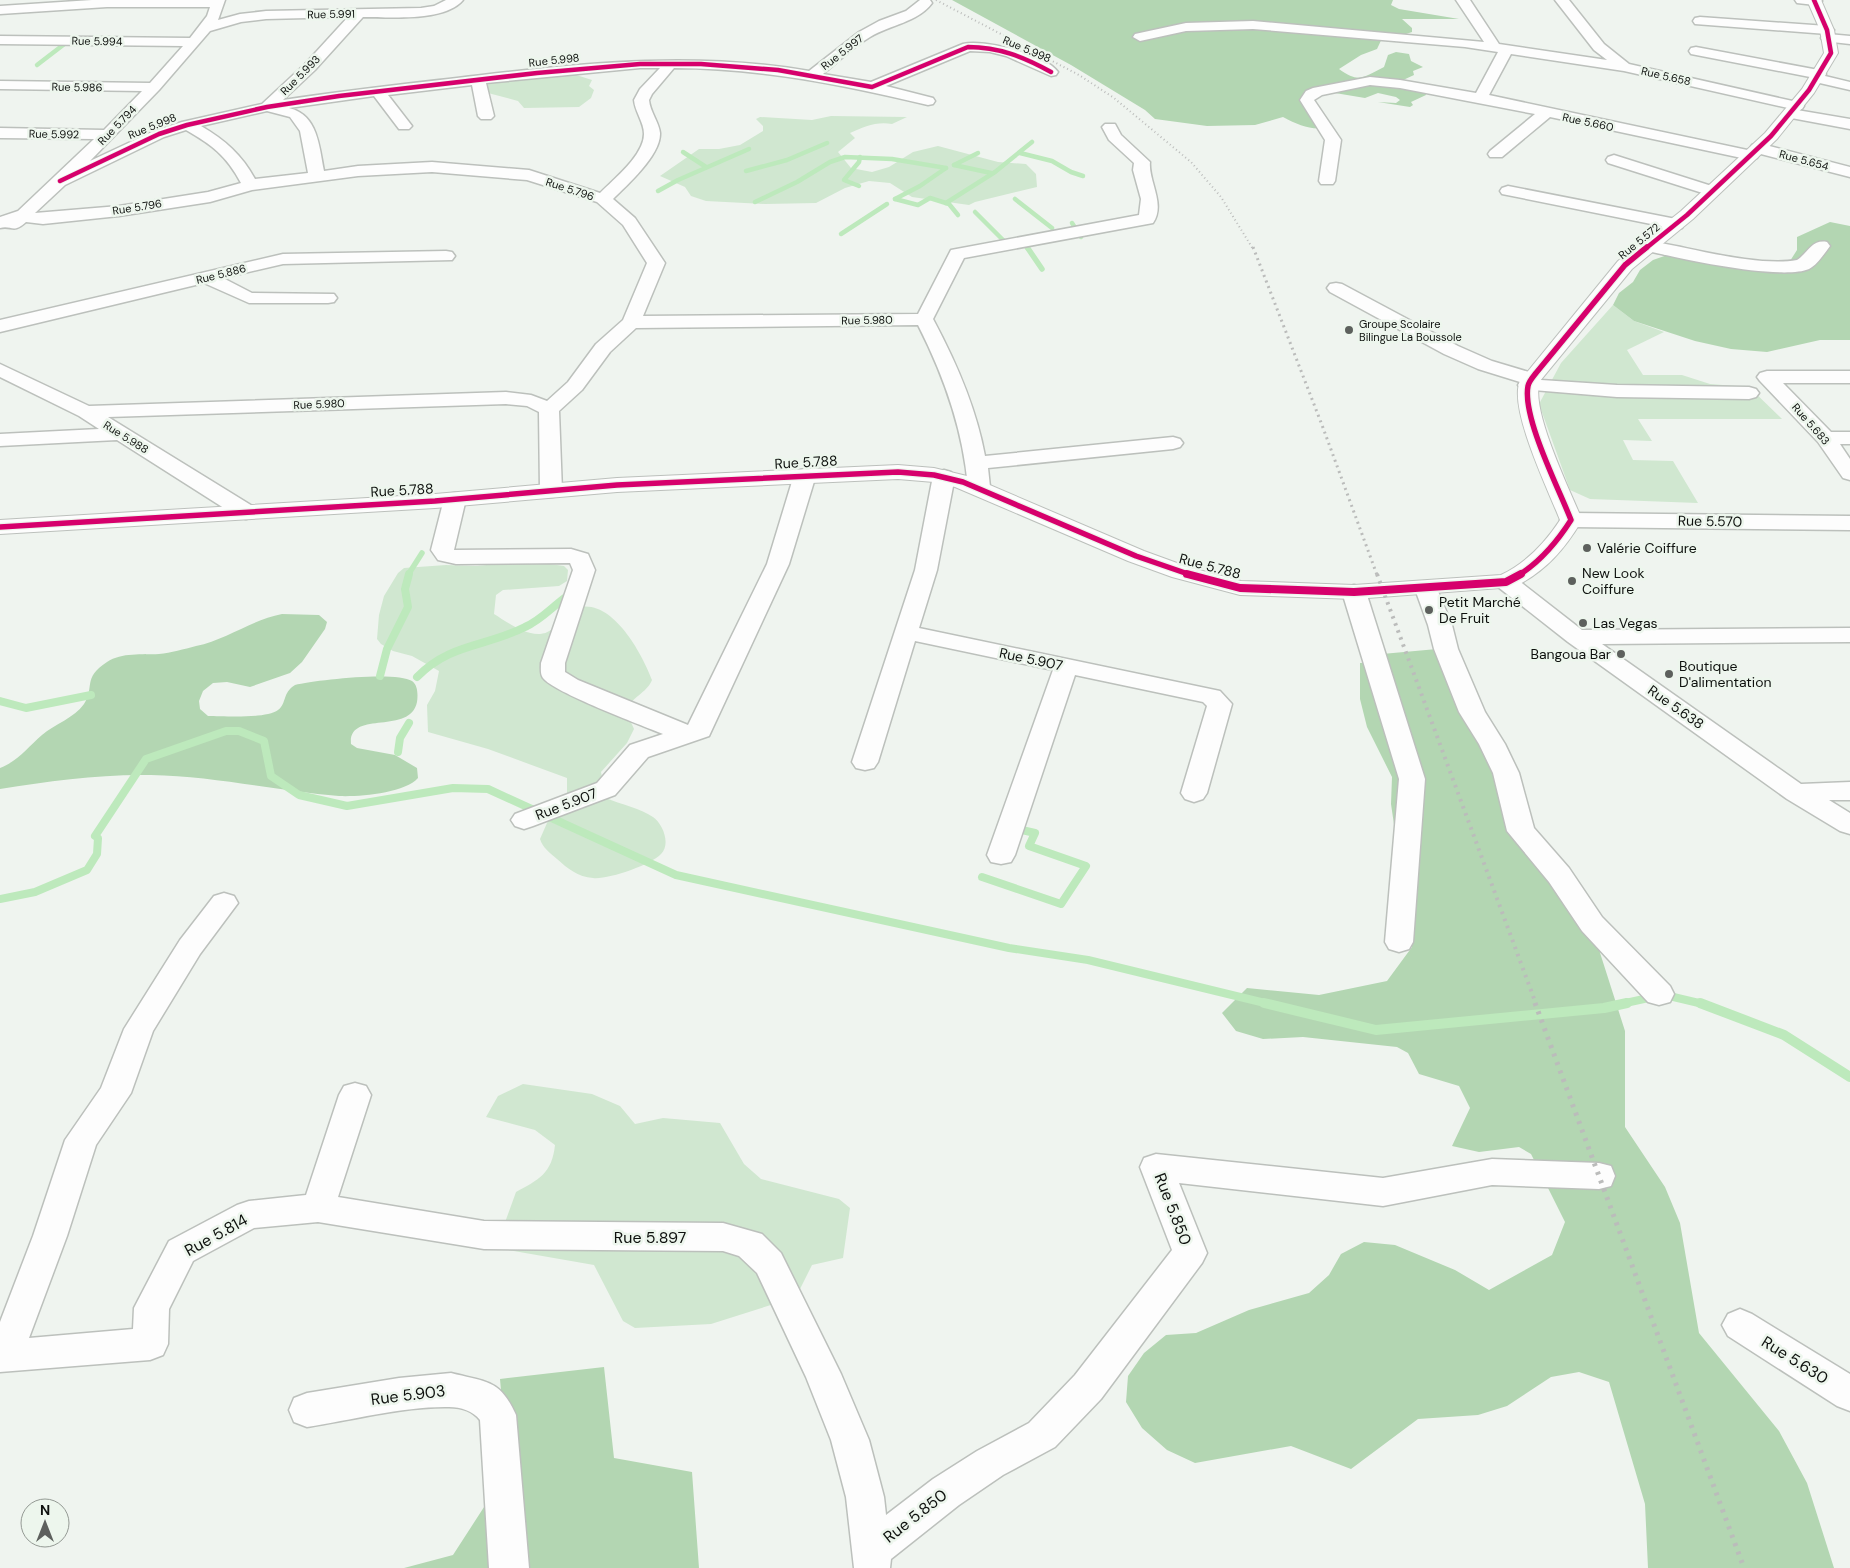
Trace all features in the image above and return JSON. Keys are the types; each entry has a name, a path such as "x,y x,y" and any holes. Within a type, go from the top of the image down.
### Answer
{"street":[{"name":"Rue 5.991","path":"206,28 240,18 266,15 429,11 456,0"},
{"path":"1463,0 1500,48 1496,74 1480,98"},
{"name":"Rue 5.658","path":"1562,0 1599,47 1624,67 1850,124"},
{"name":"Rue 5.572","path":"1530,382 1625,266 1712,191 1755,151 1794,110 1831,53 1828,34 1810,0"},
{"path":"0,10 107,3 218,2"},
{"name":"Rue 5.794","path":"0,238 108,135 154,88 206,28 214,16 218,2"},
{"name":"Rue 5.997","path":"812,76 861,36 920,9 925,2"},
{"name":"Rue 5.993","path":"267,107 310,67 358,14"},
{"path":"1700,21 1828,34 1850,40"},
{"path":"1140,36 1186,27 1253,25 1399,36 1500,48 1624,67"},
{"name":"Rue 5.994","path":"0,40 194,42"},
{"name":"Rue 5.998","path":"60,181 143,141 187,125 267,107 377,91 607,66 670,64 778,70 872,87 968,47 983,46 1002,49 1051,72"},
{"path":"1696,51 1817,76 1850,86"},
{"path":"603,200 634,167 649,145 652,135 641,102 643,95 664,74 670,64"},
{"path":"478,80 486,116"},
{"name":"Rue 5.660","path":"1326,180 1333,149 1333,140 1307,100 1313,93 1370,81 1400,84 1480,98 1755,151"},
{"name":"Rue 5.986","path":"0,85 154,88"},
{"path":"872,87 928,101"},
{"path":"377,91 404,126"},
{"name":"Rue 5.993","path":"267,107 295,114 308,130 317,176"},
{"path":"1496,154 1547,112"},
{"path":"187,125 222,144 237,160 250,185"},
{"path":"979,487 977,463 944,355 924,319 957,254 1147,219 1149,198 1141,170 1142,162 1114,137 1110,127"},
{"name":"Rue 5.992","path":"0,133 108,135"},
{"name":"Rue 5.654","path":"1755,151 1850,172"},
{"path":"1614,160 1712,191"},
{"name":"Rue 5.796","path":"23,215 43,219 210,196 250,185 317,176 358,171 432,167 529,175 603,200 629,222 656,263 631,322 603,348 575,386 549,409"},
{"path":"1508,191 1676,224"},
{"path":"0,223 23,215"},
{"path":"1650,246 1769,266 1793,267 1804,264 1821,246"},
{"name":"Rue 5.886","path":"0,326 283,259 446,256"},
{"path":"206,277 249,298 328,298"},
{"path":"1336,288 1468,358 1530,382 1617,391 1749,392"},
{"name":"Rue 5.980","path":"631,322 924,319"},
{"name":"Rue 5.988","path":"0,370 86,412 246,512"},
{"name":"Rue 5.683","path":"1850,378 1767,377 1825,438 1850,474"},
{"path":"1530,382 1527,396 1530,410 1540,443 1570,522"},
{"name":"Rue 5.980","path":"86,412 506,398 531,401 549,409"},
{"path":"549,409 551,491"},
{"path":"0,440 120,434"},
{"path":"1825,438 1850,438"},
{"path":"977,463 1173,443"},
{"name":"Rue 5.788","path":"0,527 805,475 898,472 944,476 979,487 1066,528 1136,556 1222,584 1262,590 1354,592 1426,589 1506,582 1520,575 1550,552 1570,522"},
{"path":"455,499 442,550 446,555 456,557 571,556 580,559 584,570 553,663 553,675 569,685 680,732 692,734 700,730 704,724 778,564 805,475"},
{"path":"865,762 926,570 944,476"},
{"name":"Rue 5.570","path":"1570,522 1850,523"},
{"name":"Rue 5.638","path":"1506,582 1576,637 1796,793 1850,826"},
{"path":"1426,589 1440,625 1446,649 1472,712 1492,744 1506,772 1521,831 1558,875 1592,924 1659,994"},
{"path":"1354,592 1412,779 1399,942"},
{"name":"Rue 5.907","path":"906,632 1188,691 1216,699 1220,704 1194,793"},
{"path":"1576,637 1850,635"},
{"path":"1001,855 1066,667"},
{"name":"Rue 5.907","path":"524,820 606,789 639,751 692,734"},
{"path":"1796,793 1850,792"},
{"path":"3,1356 50,1236 80,1140 115,1093 139,1029 190,948 224,903"},
{"path":"318,1208 355,1095"},
{"name":"Rue 5.850","path":"872,1559 946,1492 990,1463 1042,1435 1088,1387 1190,1253 1156,1167 1383,1192 1492,1172 1599,1176"},
{"name":"Rue 5.814","path":"3,1356 150,1344 152,1308 181,1251 249,1216 318,1208"},
{"name":"Rue 5.897","path":"318,1208 484,1235 723,1237 750,1244 769,1263 823,1374 850,1440 865,1497 872,1559"},
{"name":"Rue 5.630","path":"1740,1325 1850,1394"},
{"name":"Rue 5.903","path":"307,1410 399,1395 451,1390 486,1399 498,1415 509,1568"}],"green space":[{"path":"952,0 1393,0 1391,5 1399,9 1459,19 1402,19 1412,28 1412,32 1403,35 1385,32 1377,49 1361,55 1339,69 1357,78 1362,77 1384,67 1388,55 1396,52 1409,54 1411,61 1423,67 1413,71 1414,75 1401,81 1425,92 1426,95 1411,102 1413,105 1410,107 1378,102 1396,103 1400,100 1396,97 1378,93 1365,98 1329,92 1306,99 1330,123 1331,127 1306,127 1283,117 1255,125 1207,126 1155,119 1145,110 1071,65"},
{"path":"570,73 592,80 589,86 594,90 591,98 579,107 524,108 518,101 488,93 482,85 487,82"},
{"path":"831,116 907,117 892,124 876,124 850,133 855,138 838,152 851,168 872,172 889,167 913,152 938,146 998,162 1026,164 1036,174 1037,187 969,205 912,197 890,183 869,181 845,188 816,203 765,204 706,201 691,196 685,187 660,176 699,149 719,149 740,145 763,131 763,126 756,119 760,117 812,120"},
{"path":"1830,222 1850,226 1850,340 1820,340 1767,352 1731,349 1695,341 1634,321 1613,305 1619,293 1633,282 1640,270 1653,260 1673,253 1763,265 1790,261 1797,250 1797,237"},
{"path":"1613,305 1634,321 1664,332 1627,350 1643,375 1682,375 1710,384 1749,387 1782,419 1638,419 1652,441 1623,440 1633,460 1673,461 1698,503 1590,499 1570,490 1539,404 1561,363"},
{"path":"528,561 564,566 568,570 567,581 559,586 503,590 496,595 494,614 522,630 540,634 550,631 565,615 574,609 587,607 600,610 623,629 641,655 652,680 647,688 631,702 626,711 634,729 627,743 601,772 606,798 637,809 657,820 663,829 666,840 664,850 648,863 608,877 593,878 578,874 551,854 541,842 540,839 554,807 567,793 567,778 488,749 428,732 427,705 435,691 439,671 412,656 393,651 381,644 377,639 379,615 384,596 398,573 404,568 446,565 476,566"},
{"path":"282,614 319,615 327,622 325,629 302,662 290,673 250,687 227,682 213,683 203,691 199,701 200,709 208,716 264,715 278,710 283,704 288,691 295,685 337,679 373,677 403,678 412,681 416,688 417,702 412,712 403,718 359,727 353,734 351,744 357,748 395,755 417,768 418,778 412,783 393,791 358,796 339,796 198,778 151,775 75,779 0,789 0,768 18,758 42,735 80,709 89,693 94,673 107,662 126,655 178,651 207,643"},
{"path":"1437,649 1494,758 1594,934 1625,1031 1625,1127 1665,1187 1680,1223 1699,1333 1779,1431 1807,1483 1834,1568 1648,1568 1645,1504 1609,1382 1579,1372 1551,1377 1507,1406 1478,1415 1418,1419 1351,1469 1291,1446 1195,1463 1167,1450 1142,1428 1126,1402 1128,1376 1144,1353 1166,1335 1196,1333 1249,1310 1309,1293 1329,1275 1341,1254 1364,1242 1395,1245 1455,1270 1489,1290 1552,1255 1565,1222 1531,1154 1519,1147 1479,1152 1452,1146 1470,1108 1459,1086 1419,1074 1408,1053 1397,1047 1303,1037 1263,1039 1236,1031 1222,1013 1247,988 1319,995 1387,981 1412,947 1391,804 1392,777 1367,727 1360,699 1360,663 1384,661 1382,654"},
{"path":"523,1084 592,1094 620,1106 635,1124 663,1118 720,1123 744,1164 761,1179 839,1199 850,1208 843,1258 812,1265 796,1297 711,1324 635,1328 623,1321 594,1265 508,1250 503,1228 516,1192 543,1175 551,1163 555,1145 535,1130 486,1117 498,1096"},
{"path":"604,1367 614,1458 692,1472 699,1568 404,1568 453,1555 508,1470 500,1379"}],"waterway":[{"path":"37,65 67,42"},
{"path":"946,203 995,172 1032,142"},
{"path":"746,171 787,160 827,143"},
{"path":"658,191 678,180 749,149"},
{"path":"683,152 706,167"},
{"path":"978,153 954,165 991,173"},
{"path":"1020,153 1052,161 1071,172 1083,176"},
{"path":"755,202 797,182 830,162 845,157 860,158"},
{"path":"859,186 844,180 859,162 860,158"},
{"path":"860,158 892,159 946,168 920,186 895,199 918,205 930,198 949,204 958,215"},
{"path":"1015,199 1052,228"},
{"path":"841,234 887,204"},
{"path":"975,212 1006,243"},
{"path":"1072,223 1081,237"},
{"path":"1024,243 1028,249"},
{"path":"1027,247 1042,269"},
{"path":"408,575 422,553"},
{"path":"380,676 387,649 408,607 405,589 409,574"},
{"path":"417,677 442,658 531,624 566,597"},
{"path":"0,701 26,708 91,695"},
{"path":"398,752 400,738 409,723"},
{"path":"0,899 35,892 87,870 97,854 98,838 95,836 146,759 226,731 239,731 264,741 271,776 299,795 347,806 453,788 488,789 676,875 1009,948 1088,960 1269,1004"},
{"path":"982,877 1061,904 1086,866 1029,846 1035,833 1013,828"},
{"path":"1665,995 1702,1004"},
{"path":"1621,1004 1653,997"},
{"path":"1264,1003 1376,1030 1604,1008 1627,1003"},
{"path":"1702,1004 1784,1035 1850,1077"}],"railway":[{"path":"936,0 1079,75 1114,98 1191,162 1221,197 1253,249"},
{"path":"1253,247 1322,425 1377,575"},
{"path":"1377,574 1536,1004"},
{"path":"1535,1003 1744,1568"}],"cycle path":[{"path":"0,527 435,501 617,485 898,472 934,475 963,482 1136,556 1180,572 1240,588 1354,592 1506,582 1535,564 1551,548 1571,520 1536,433 1528,399 1530,381 1625,265 1687,215 1771,136 1809,90 1831,53 1827,30 1814,0"},
{"path":"60,181 159,134 187,125 267,107 339,96 537,73 640,64 701,64 778,70 872,87 968,47 990,48 1011,53 1051,72"}],"place":[{"name":"Groupe Scolaire Bilingue La Boussole","path":"1349,330"},
{"name":"Valérie Coiffure","path":"1587,548"},
{"name":"New Look Coiffure","path":"1572,581"},
{"name":"Petit Marché De Fruit","path":"1429,610"},
{"name":"Las Vegas","path":"1583,623"},
{"name":"Bangoua Bar","path":"1621,654"},
{"name":"Boutique D'alimentation","path":"1669,674"}]}
